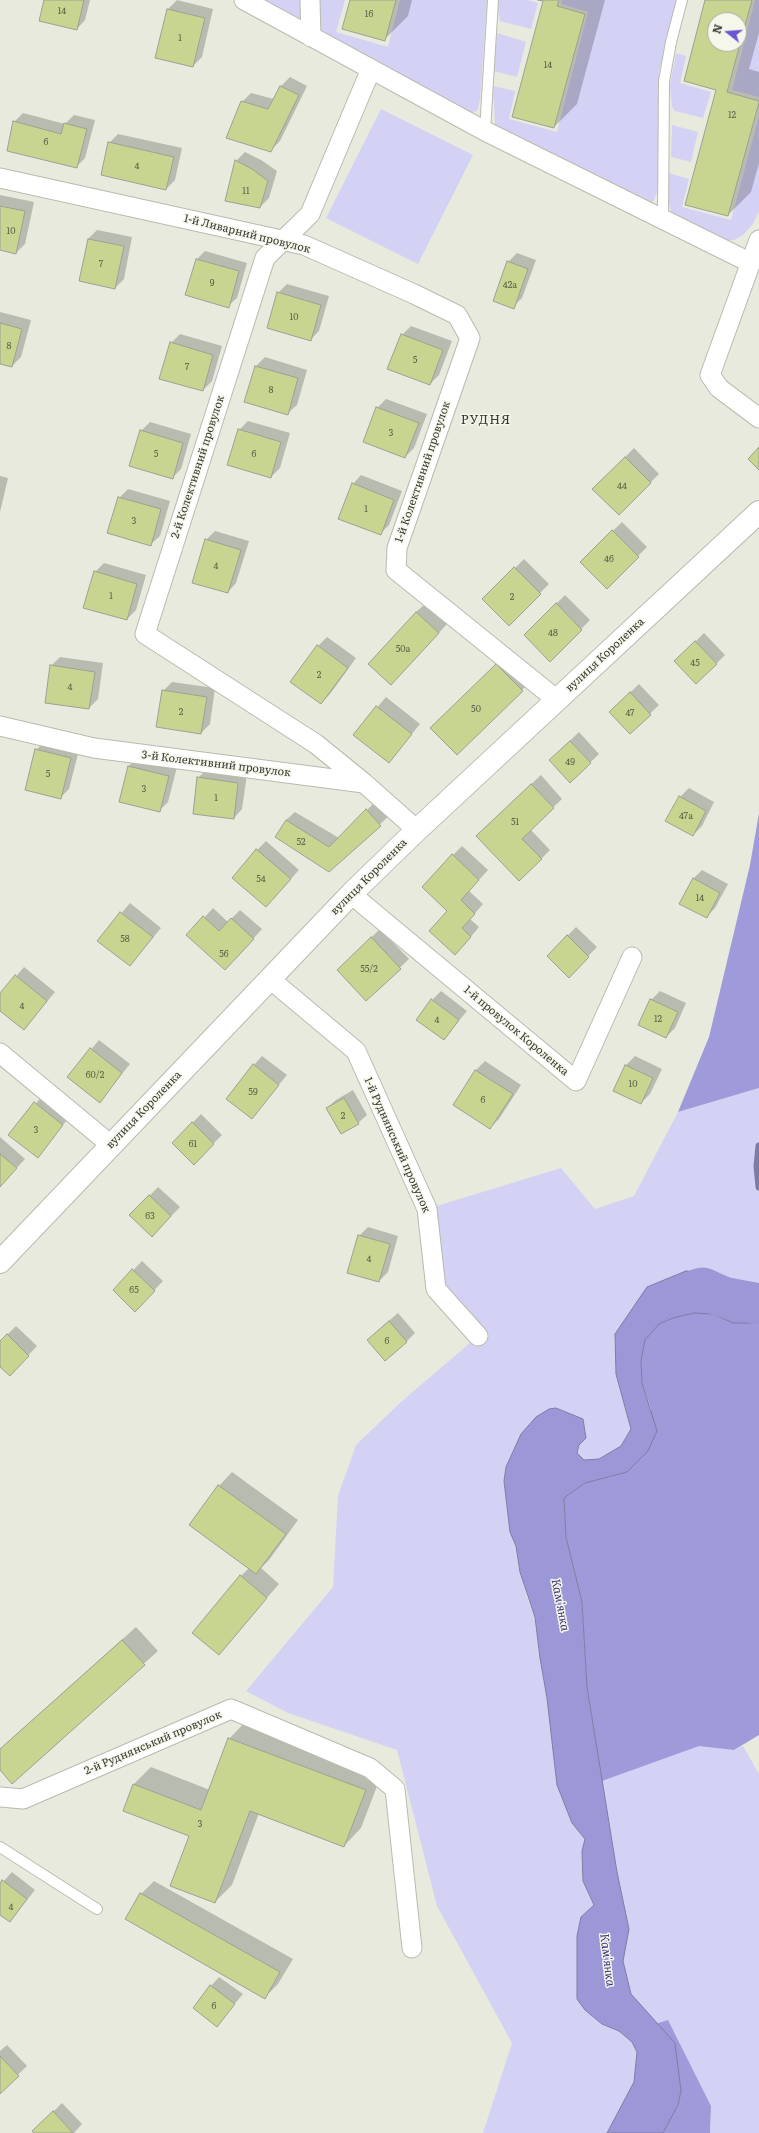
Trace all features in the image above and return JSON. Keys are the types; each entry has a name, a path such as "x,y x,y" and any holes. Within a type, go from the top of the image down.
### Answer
{"street":[{"path":"244,0 485,130 751,263"},
{"path":"310,0 311,36"},
{"name":"2-й Колективний провулок","path":"364,783 316,744 146,634 265,258 310,214 371,69"},
{"name":"1-й Ливарний провулок","path":"0,178 304,245 414,294 457,315 470,338"},
{"path":"759,240 710,375 719,388 759,418"},
{"name":"1-й Колективний провулок","path":"470,338 397,548 396,570 556,700"},
{"name":"вулиця Короленка","path":"0,1262 351,894 417,830 759,512"},
{"name":"3-й Колективний провулок","path":"0,726 94,748 364,783"},
{"path":"364,783 417,830"},
{"name":"1-й провулок Короленка","path":"351,894 576,1081 632,958"},
{"name":"1-й Руднянський провулок","path":"270,979 356,1051 428,1208 436,1289 478,1336"},
{"path":"0,1053 111,1145"},
{"name":"2-й Руднянський провулок","path":"0,1797 23,1799 231,1709 370,1768 395,1789 412,1948"}],"lane":[{"path":"485,130 493,0"},
{"path":"662,218 664,81 671,42 682,0"},
{"path":"0,1847 97,1909"}],"shaded area":[{"path":"256,0 306,0 303,19 300,21"},
{"path":"316,0 345,0 336,32 388,47 400,0 487,0 480,100 477,111 468,113 321,36"},
{"path":"499,0 528,0 538,3 531,29 500,21 498,11"},
{"path":"562,0 677,0 659,72 658,190 652,204 495,125 493,86 515,91 509,119 557,132 588,12 561,4"},
{"path":"755,0 759,0 759,97 732,90 742,52 747,52 747,31"},
{"path":"497,33 526,42 517,77 494,71"},
{"path":"676,53 686,56 680,83 711,92 703,118 675,111 672,107 670,85"},
{"path":"381,109 473,155 418,264 326,218"},
{"path":"759,116 759,212 752,225 743,235 734,240 723,241 676,218 671,211 668,200 669,173 689,179 682,207 731,220"},
{"path":"672,125 698,132 691,162 671,157"},
{"path":"759,813 759,1088 678,1112 709,1037 750,865"},
{"path":"759,1088 759,1303 754,1303 750,1283 616,1374 631,1429 621,1446 599,1459 584,1460 577,1453 579,1445 586,1438 583,1419 556,1408 549,1409 521,1434 506,1467 504,1481 510,1532 516,1546 518,1561 527,1597 535,1617 547,1698 557,1785 572,1823 585,1839 582,1851 583,1881 594,1905 581,1917 577,1936 578,1966 585,2010 602,2024 619,2031 632,2042 637,2052 634,2082 607,2133 483,2133 512,2043 437,1906 397,1750 288,1713 246,1691 333,1587 338,1496 356,1445 401,1402 478,1336 436,1289 427,1209 561,1168 595,1209 634,1196 678,1112"},
{"path":"754,1303 759,1303 759,1735 734,1750 699,1746 602,1781 587,1687 582,1602 566,1537 564,1498 585,1483 627,1472 648,1451 651,1409 642,1383 641,1361 644,1340 659,1324 673,1318 694,1313 713,1314 733,1323 754,1323"},
{"path":"699,1745 734,1750 743,1746 759,1774 759,2133 710,2133 711,2106 668,2020 655,2024 631,1994 623,1961 629,1929 617,1872 602,1781"},
{"path":"668,2020 711,2106 710,2133 663,2133 678,2105 681,2091 677,2070 655,2024"}],"water":[{"path":"686,1271 718,1275 750,1284 754,1323 733,1323 713,1314 694,1313 673,1318 659,1324 645,1340 641,1361 642,1383 657,1431 648,1451 627,1472 585,1483 564,1498 566,1537 582,1602 587,1687 617,1872 629,1929 623,1961 631,1994 675,2043 681,2091 678,2105 663,2133 607,2133 634,2082 637,2052 632,2042 619,2031 602,2024 585,2010 577,1999 577,1936 581,1917 594,1905 583,1881 582,1851 585,1839 572,1823 557,1785 547,1698 535,1617 520,1572 516,1546 510,1532 504,1481 506,1467 521,1434 536,1417 549,1409 556,1408 583,1419 586,1438 579,1445 577,1453 584,1460 599,1459 621,1446 631,1429 616,1374 615,1334 647,1287"}],"building":[{"path":"44,0 84,0 77,30 39,21"},
{"path":"350,0 396,0 385,41 342,29"},
{"path":"538,0 559,0 557,6 585,14 554,128 512,117 543,1"},
{"path":"705,0 752,0 747,18 747,12 707,12 707,52 738,52 727,92 759,101 728,216 685,205 716,90 684,81"},
{"path":"167,9 205,18 193,67 155,58"},
{"path":"280,86 299,95 271,152 226,138 241,101 268,109"},
{"path":"13,121 61,134 64,123 87,129 77,168 7,151"},
{"path":"108,142 174,157 166,190 101,175"},
{"path":"235,160 252,169 268,181 260,208 225,201"},
{"path":"0,206 25,211 16,254 0,250"},
{"path":"88,239 124,246 115,289 79,281"},
{"path":"196,259 239,271 229,308 185,295"},
{"path":"507,261 528,269 514,309 493,301"},
{"path":"277,292 321,305 311,341 267,328"},
{"path":"0,323 22,329 12,367 0,364"},
{"path":"401,334 443,350 430,385 387,369"},
{"path":"170,342 213,355 203,391 159,379"},
{"path":"255,366 298,378 288,415 244,402"},
{"path":"376,407 419,423 405,458 363,442"},
{"path":"238,429 281,442 271,478 227,465"},
{"path":"140,430 183,443 173,479 129,466"},
{"path":"759,447 759,470 748,459"},
{"path":"625,457 651,483 619,515 592,489"},
{"path":"352,483 394,500 381,535 338,519"},
{"path":"118,497 161,509 151,546 107,533"},
{"path":"612,530 639,557 607,589 580,562"},
{"path":"205,539 241,550 228,593 192,583"},
{"path":"514,567 541,594 509,626 482,599"},
{"path":"94,571 137,584 127,620 83,608"},
{"path":"556,603 582,630 550,662 524,635"},
{"path":"416,612 439,633 391,685 368,664"},
{"path":"695,641 717,664 696,684 674,661"},
{"path":"317,645 348,668 321,704 290,682"},
{"path":"496,664 523,691 457,755 430,728"},
{"path":"50,665 95,672 89,709 45,703"},
{"path":"162,690 207,697 201,734 156,727"},
{"path":"630,692 651,715 630,734 609,712"},
{"path":"376,706 412,734 389,763 353,735"},
{"path":"570,741 591,763 570,783 549,760"},
{"path":"35,749 71,758 61,799 25,790"},
{"path":"128,766 169,776 160,812 119,802"},
{"path":"197,777 238,783 234,819 193,814"},
{"path":"531,784 554,808 522,839 542,859 519,881 476,836"},
{"path":"679,796 706,811 693,836 665,821"},
{"path":"366,809 381,826 329,872 275,837 286,820 329,847"},
{"path":"256,849 291,879 266,907 232,878"},
{"path":"452,854 479,880 461,900 475,914 462,928 471,937 455,955 429,931 447,911 422,887"},
{"path":"693,878 720,893 707,918 679,904"},
{"path":"120,912 153,937 130,966 97,941"},
{"path":"203,916 219,931 231,918 254,939 225,970 186,935"},
{"path":"567,935 589,957 569,978 547,956"},
{"path":"371,937 401,969 366,1001 337,970"},
{"path":"15,975 47,1001 24,1030 0,1011 0,993"},
{"path":"431,999 459,1020 444,1040 416,1020"},
{"path":"650,999 678,1012 666,1038 638,1025"},
{"path":"90,1048 122,1073 100,1103 67,1077"},
{"path":"253,1064 279,1085 252,1119 226,1099"},
{"path":"625,1065 653,1078 641,1104 613,1091"},
{"path":"475,1070 513,1094 490,1129 453,1105"},
{"path":"344,1098 359,1124 341,1134 326,1108"},
{"path":"34,1102 63,1125 38,1158 8,1135"},
{"path":"192,1122 214,1144 194,1165 172,1143"},
{"path":"0,1154 17,1168 0,1187"},
{"path":"149,1195 171,1216 152,1237 129,1215"},
{"path":"358,1235 390,1244 379,1282 347,1273"},
{"path":"132,1269 155,1291 135,1312 113,1290"},
{"path":"389,1321 407,1342 385,1361 367,1340"},
{"path":"7,1334 29,1356 10,1376 0,1367 0,1341"},
{"path":"218,1485 286,1534 256,1574 189,1525"},
{"path":"240,1575 267,1598 219,1655 192,1633"},
{"path":"122,1640 145,1665 12,1784 0,1770 0,1749"},
{"path":"228,1738 366,1790 344,1847 250,1811 215,1903 170,1886 189,1836 123,1811 133,1784 201,1810"},
{"path":"2,1880 27,1899 10,1922 0,1915 0,1883"},
{"path":"140,1893 280,1972 265,1999 125,1919"},
{"path":"210,1985 235,2004 217,2027 193,2008"},
{"path":"0,2056 19,2076 0,2094"},
{"path":"53,2111 73,2133 34,2133 32,2131"}],"waterway":[{"path":"759,1146 757,1166 759,1187"},
{"name":"Кам'янка","path":"699,1289 703,1288 723,1297 759,1304"}],"district":[{"name":"РУДНЯ","path":"486,420"}]}
